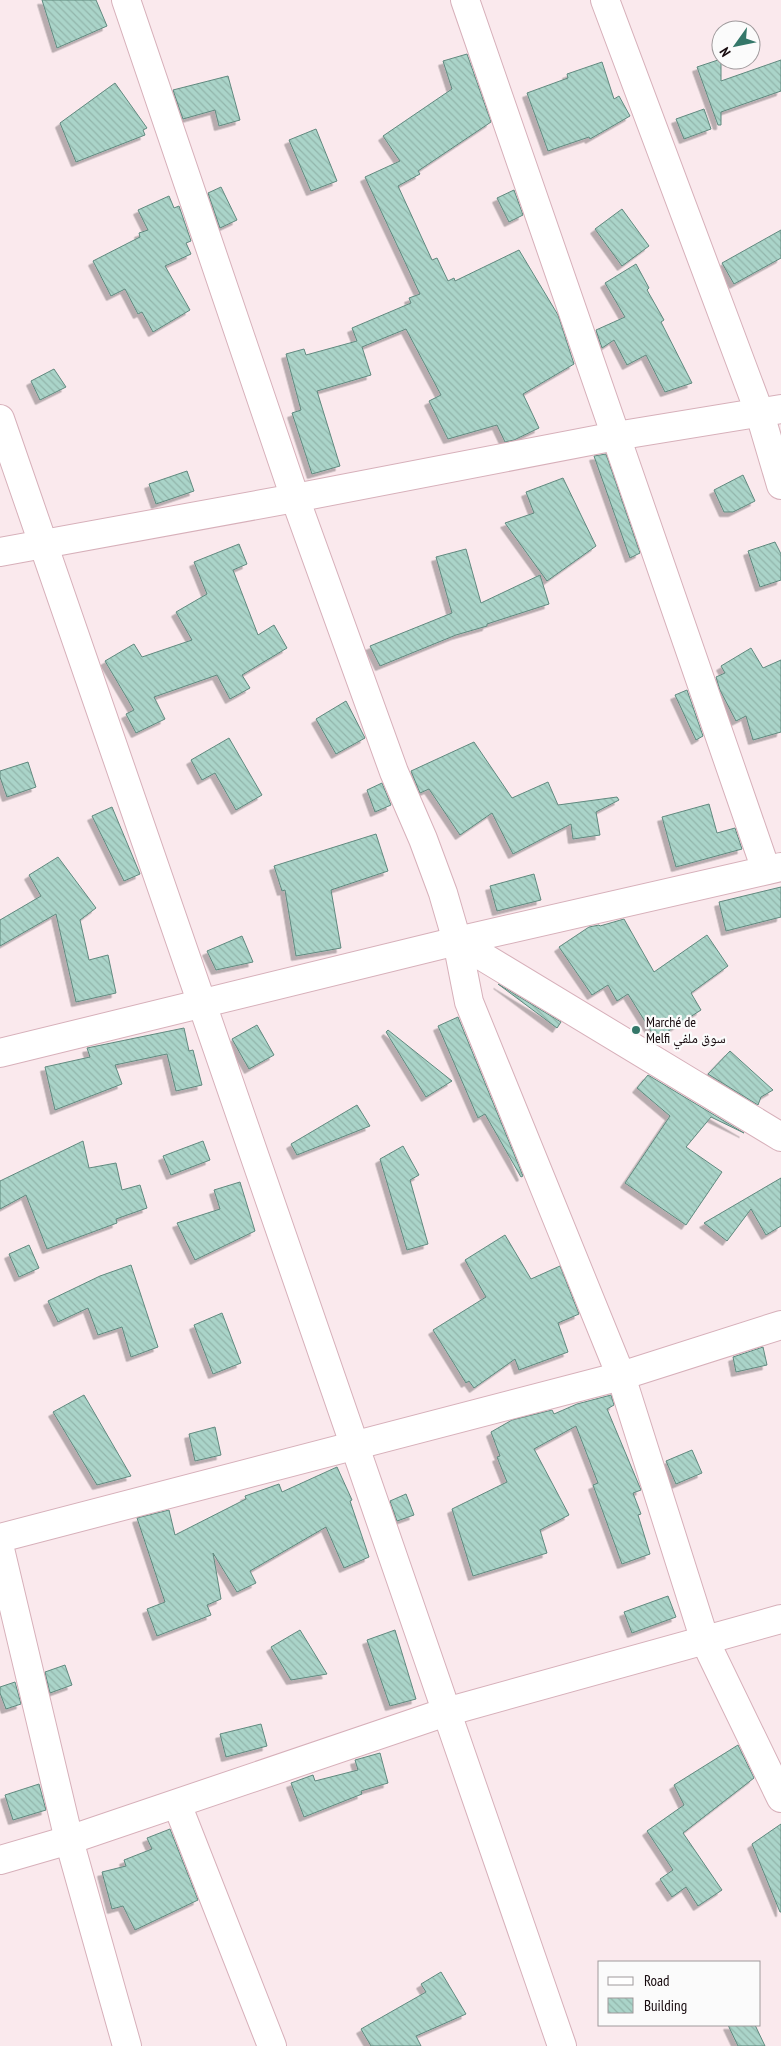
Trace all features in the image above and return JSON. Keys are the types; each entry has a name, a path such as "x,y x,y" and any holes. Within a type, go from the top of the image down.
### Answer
{"street":[{"path":"126,0 296,498 394,772 423,839 443,893 457,941 470,1002 621,1376 706,1641 781,1798"},
{"path":"0,1053 203,1005 457,941 774,868 616,436 465,0"},
{"path":"605,0 770,412 781,485"},
{"path":"0,552 296,498 616,436 770,412"},
{"path":"0,419 562,2046"},
{"path":"457,941 781,1137"},
{"path":"0,1538 621,1376 781,1325"},
{"path":"0,1550 69,1840 127,2046"},
{"path":"0,1860 69,1840 446,1712 781,1619"},
{"path":"177,1804 272,2046"}],"building":[{"path":"42,0 96,0 107,26 57,48"},
{"path":"467,54 491,122 418,171 420,174 398,186 432,260 437,258 448,281 454,278 455,281 519,250 558,315 574,364 523,394 539,428 514,440 505,442 497,425 448,439 429,401 441,395 406,329 362,347 371,375 317,391 340,466 312,474 292,413 301,410 286,354 304,349 306,355 357,341 352,328 411,303 409,298 420,294 365,177 400,161 383,136 452,89 443,61"},
{"path":"781,60 781,91 721,112 721,125 718,125 697,67 711,62 711,70 721,70 721,81 752,70 761,70 761,67"},
{"path":"602,62 614,99 619,96 630,116 590,139 589,137 548,151 527,93 568,78 567,74"},
{"path":"228,76 240,120 219,126 215,110 183,119 173,90"},
{"path":"115,83 147,128 143,130 145,135 76,162 60,123"},
{"path":"704,109 711,129 684,139 676,119"},
{"path":"316,129 337,181 311,191 289,140"},
{"path":"221,187 237,220 220,228 208,193"},
{"path":"514,190 523,215 509,222 497,198"},
{"path":"169,196 174,208 179,206 191,241 186,243 191,254 165,266 190,310 153,332 142,312 138,314 125,289 111,296 93,261 140,237 139,233 148,230 138,210"},
{"path":"622,209 649,246 622,266 595,229"},
{"path":"781,230 781,258 734,284 722,263"},
{"path":"636,264 649,288 647,290 664,320 661,322 692,383 665,392 646,355 627,365 614,340 602,348 596,330 625,317 605,283"},
{"path":"54,369 66,387 40,400 31,381"},
{"path":"606,454 640,553 630,558 594,456"},
{"path":"187,471 194,491 156,504 149,484"},
{"path":"743,475 755,501 733,512 724,512 714,490"},
{"path":"563,478 596,546 547,581 505,523 534,513 526,492"},
{"path":"775,542 781,554 781,580 760,587 748,551"},
{"path":"239,544 247,564 233,570 258,635 274,625 287,648 242,675 250,688 230,699 217,675 154,697 165,719 136,733 126,714 134,710 105,661 134,644 142,657 192,640 176,612 207,594 194,562"},
{"path":"466,549 481,603 540,575 549,604 456,635 380,666 370,646 452,613 436,557"},
{"path":"751,648 763,668 781,660 781,732 753,740 746,716 736,721 720,690 716,677 725,673 721,666"},
{"path":"687,690 703,736 696,740 675,695"},
{"path":"346,701 365,738 336,754 316,719"},
{"path":"229,738 262,795 236,810 215,773 202,780 191,760"},
{"path":"474,742 512,798 548,782 558,805 617,797 619,800 596,812 600,835 573,839 571,824 513,854 492,813 460,835 429,789 420,793 411,771"},
{"path":"28,762 36,787 7,797 0,777 0,771"},
{"path":"382,783 391,805 375,812 367,790"},
{"path":"709,804 717,833 735,828 742,849 676,867 662,817"},
{"path":"112,807 140,874 124,881 92,816"},
{"path":"376,834 388,871 331,890 341,948 296,956 285,890 282,891 274,866"},
{"path":"58,857 96,908 80,920 89,960 108,955 116,993 76,1002 56,914 0,946 0,920 41,896 29,875"},
{"path":"534,874 541,900 497,911 490,886"},
{"path":"781,887 781,917 726,931 719,902"},
{"path":"624,919 654,972 707,935 728,966 691,993 701,1010 656,1039 628,994 617,1001 608,985 592,995 559,947 589,927"},
{"path":"242,936 253,962 216,970 207,951"},
{"path":"498,984 561,1022 557,1028"},
{"path":"458,1017 523,1176 521,1177 485,1114 478,1118 438,1026"},
{"path":"257,1025 274,1055 249,1069 232,1039"},
{"path":"184,1028 189,1051 193,1050 202,1085 176,1091 167,1054 115,1065 122,1084 55,1110 45,1067 90,1057 87,1048"},
{"path":"388,1030 452,1081 426,1097 386,1032"},
{"path":"730,1051 773,1090 761,1097 758,1105 708,1074"},
{"path":"648,1075 744,1133 711,1117 686,1147 722,1172 686,1225 625,1183 670,1116 637,1088"},
{"path":"357,1105 370,1126 297,1155 291,1144"},
{"path":"83,1141 89,1168 116,1163 122,1190 140,1185 147,1208 116,1219 117,1223 47,1249 26,1195 0,1209 0,1181"},
{"path":"203,1141 210,1160 171,1175 163,1156"},
{"path":"403,1146 419,1175 410,1180 428,1244 407,1250 380,1159"},
{"path":"781,1178 781,1226 766,1235 751,1209 727,1241 704,1223"},
{"path":"240,1182 255,1231 195,1260 177,1223 220,1209 214,1190"},
{"path":"505,1235 531,1279 560,1266 579,1314 558,1323 568,1352 519,1370 515,1359 474,1388 469,1381 466,1383 433,1330 486,1297 465,1260"},
{"path":"29,1245 39,1268 19,1277 9,1254"},
{"path":"131,1265 158,1347 131,1357 122,1327 98,1335 88,1308 58,1322 48,1301 100,1276"},
{"path":"222,1313 241,1363 213,1374 194,1325"},
{"path":"763,1347 767,1365 736,1372 733,1357"},
{"path":"84,1395 131,1476 97,1485 53,1412"},
{"path":"611,1395 614,1405 607,1409 641,1490 633,1493 641,1514 638,1515 650,1554 622,1564 593,1485 598,1483 576,1426 534,1449 569,1515 540,1530 547,1553 473,1576 452,1509 507,1482 497,1457 500,1456 491,1432 512,1420 552,1410 554,1414 577,1404"},
{"path":"215,1427 221,1455 195,1461 189,1434"},
{"path":"692,1450 702,1473 676,1484 666,1461"},
{"path":"337,1467 352,1500 350,1501 369,1557 344,1568 326,1527 250,1571 256,1583 237,1592 213,1553 221,1599 207,1605 211,1615 157,1636 147,1609 165,1602 137,1518 169,1510 175,1535 246,1499 245,1496 279,1484 282,1492"},
{"path":"406,1494 414,1515 397,1521 390,1501"},
{"path":"668,1596 676,1617 632,1633 624,1612"},
{"path":"300,1630 327,1674 291,1680 271,1647"},
{"path":"395,1630 416,1699 390,1706 367,1640"},
{"path":"65,1665 72,1685 50,1693 45,1672"},
{"path":"15,1682 21,1704 6,1709 0,1693 0,1687"},
{"path":"261,1724 267,1746 226,1757 220,1734"},
{"path":"738,1745 754,1778 683,1833 722,1890 698,1906 686,1887 672,1897 660,1879 673,1870 647,1831 684,1805 674,1785"},
{"path":"380,1753 388,1783 361,1791 362,1794 304,1817 291,1783 313,1775 315,1781 358,1770 355,1760"},
{"path":"39,1784 46,1810 13,1820 5,1795"},
{"path":"781,1824 781,1912 780,1912 752,1844"},
{"path":"170,1829 198,1900 135,1930 123,1906 112,1909 102,1872 126,1866 124,1860 152,1849 147,1838"},
{"path":"441,1972 466,2014 416,2036 421,2046 371,2046 361,2029 426,1992 421,1984"},
{"path":"728,2026 755,2026 765,2046 738,2046"}],"place":[{"name":"Marché de Melfi سوق ملفي","path":"636,1030"}]}
